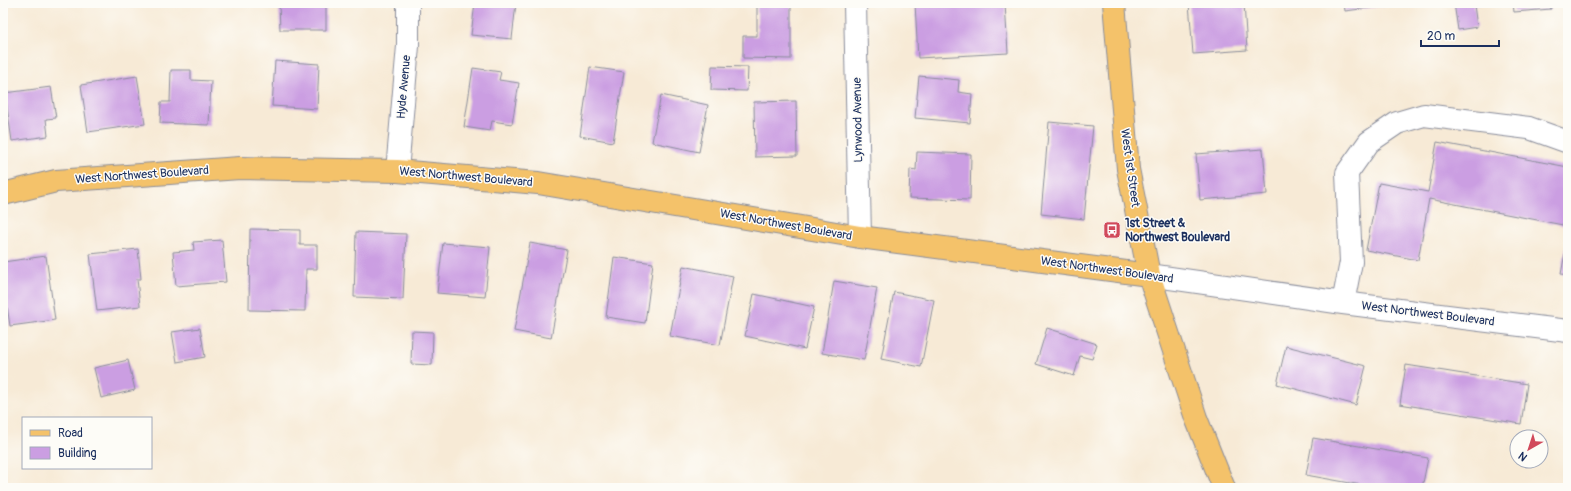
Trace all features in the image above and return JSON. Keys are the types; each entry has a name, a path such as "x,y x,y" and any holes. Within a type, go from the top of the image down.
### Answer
{"main road":[{"name":"West 1st Street","path":"1114,3 1128,169 1149,276 1196,418 1224,488"},
{"name":"West Northwest Boulevard","path":"3,194 56,181 240,168 397,171 538,183 860,237 1149,276"}],"street":[{"name":"Hyde Avenue","path":"397,171 408,46 408,3"},
{"name":"Lynwood Avenue","path":"855,3 860,237"},
{"path":"1343,303 1351,262 1347,172 1369,142 1397,123 1424,115 1529,128 1568,142"},
{"name":"West Northwest Boulevard","path":"1149,276 1343,303 1568,331"}],"building":[{"path":"279,3 326,3 326,30 280,30"},
{"path":"475,3 516,3 512,39 471,35"},
{"path":"757,3 791,3 791,59 743,58 743,36 757,36"},
{"path":"915,3 1005,3 1008,53 918,58"},
{"path":"1189,3 1244,3 1247,50 1193,54"},
{"path":"1344,3 1384,3 1384,6 1345,11"},
{"path":"1454,3 1482,3 1474,5 1477,27 1458,30"},
{"path":"1513,3 1550,3 1551,9 1514,12"},
{"path":"275,61 319,64 317,109 272,106"},
{"path":"712,66 748,67 747,91 711,90"},
{"path":"590,67 624,72 613,142 580,136"},
{"path":"473,68 501,72 499,80 519,83 512,124 492,121 490,131 464,127"},
{"path":"171,70 191,70 191,80 211,81 209,125 160,123 161,102 170,102"},
{"path":"137,76 145,124 88,132 81,85"},
{"path":"919,76 959,80 958,92 972,94 970,123 915,118"},
{"path":"51,87 56,118 46,119 48,136 12,141 5,93"},
{"path":"661,95 708,105 699,152 652,142"},
{"path":"796,101 797,156 755,157 754,102"},
{"path":"1049,122 1093,126 1084,219 1041,214"},
{"path":"1437,142 1568,167 1568,226 1429,199 1418,260 1366,250 1379,183 1428,192"},
{"path":"1263,149 1267,194 1200,200 1196,154"},
{"path":"917,152 971,154 970,200 909,198 910,169 916,170"},
{"path":"250,229 300,230 300,245 317,245 317,269 306,269 305,311 249,310"},
{"path":"356,232 406,234 403,299 354,297"},
{"path":"222,240 226,282 176,286 173,252 194,250 193,242"},
{"path":"443,243 490,247 485,297 437,293"},
{"path":"530,243 567,250 551,338 514,331"},
{"path":"1568,243 1568,275 1561,274"},
{"path":"138,249 141,279 137,279 140,306 97,311 90,254"},
{"path":"46,256 55,320 10,326 3,278 3,262"},
{"path":"614,257 653,263 645,323 606,317"},
{"path":"683,266 733,276 720,345 670,336"},
{"path":"834,281 877,288 864,360 822,353"},
{"path":"894,292 934,300 921,367 881,359"},
{"path":"754,294 814,307 805,349 745,336"},
{"path":"200,328 205,357 177,362 172,332"},
{"path":"1047,328 1097,344 1092,359 1080,356 1074,376 1036,364"},
{"path":"412,331 433,332 432,365 411,364"},
{"path":"1286,346 1366,366 1356,405 1277,384"},
{"path":"128,360 135,390 101,398 94,368"},
{"path":"1406,365 1527,384 1521,424 1400,404"},
{"path":"1313,438 1428,458 1422,488 1378,488 1306,475"}],"place":[{"name":"1st Street & Northwest Boulevard","path":"1112,230"}]}
